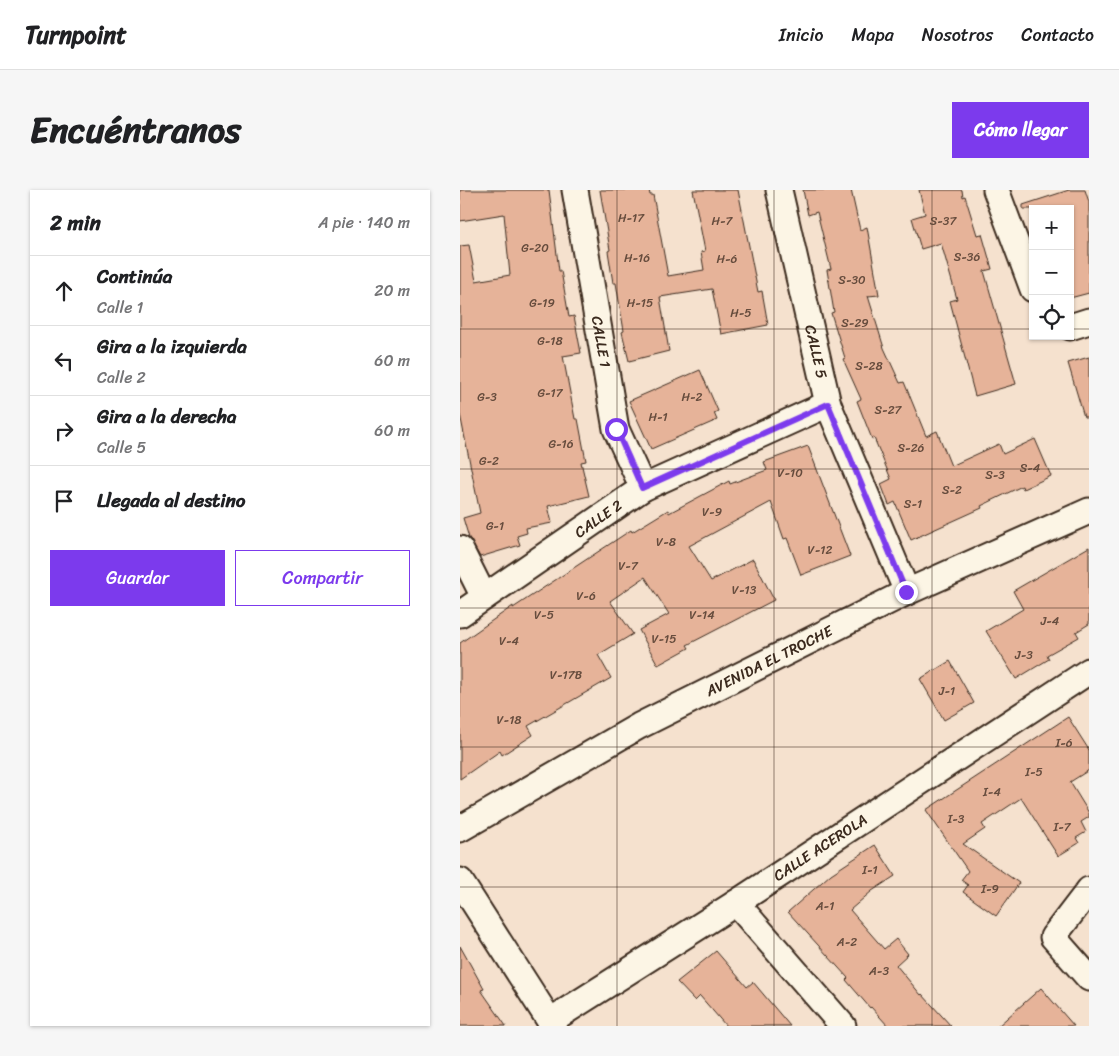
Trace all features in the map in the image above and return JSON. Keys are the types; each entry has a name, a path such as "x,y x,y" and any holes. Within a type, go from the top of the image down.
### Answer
{"street":[{"name":"CALLE 1","path":"575,190 616,429 642,488"},
{"name":"CALLE 5","path":"779,190 828,404 906,592"},
{"path":"998,190 1029,278"},
{"path":"1074,326 1089,321"},
{"name":"CALLE 2","path":"460,614 642,488 828,404"},
{"name":"AVENIDA EL TROCHE","path":"460,830 639,726 906,592 1089,511"},
{"path":"460,550 484,597"},
{"name":"CALLE ACEROLA","path":"551,1023 1089,671"},
{"path":"460,881 551,1023"},
{"path":"1089,890 1054,937 1089,978"},
{"path":"736,903 843,1026"}],"building":[{"path":"460,190 549,190 559,271 561,271 569,317 574,316 581,353 563,356 575,419 578,419 586,461 581,462 589,496 548,506 552,523 526,528 527,533 517,536 520,545 480,557 469,538 463,518 480,513 460,414 460,246 469,245 476,281 510,275 504,214 460,221"},
{"path":"600,190 649,190 650,195 653,195 668,276 704,270 701,252 705,251 693,190 738,190 758,292 762,291 768,325 721,334 712,289 660,297 669,351 629,361 622,332 624,331 616,283 613,283 608,251 610,250"},
{"path":"803,190 851,190 860,230 867,227 879,295 868,296 884,348 900,383 904,382 926,436 937,431 951,466 999,444 1003,454 1035,439 1051,476 1023,489 1022,486 981,506 982,508 911,540 895,502 889,505 881,484 891,479 874,438 872,439 857,401 861,399 843,359 845,358 831,313 834,312 827,270 831,269 817,212 808,215"},
{"path":"919,190 962,190 963,197 965,196 977,235 982,234 992,269 984,271 1016,384 975,396 950,301 957,299 941,243 921,249 912,218 925,214"},
{"path":"1069,190 1085,190 1089,202 1089,293 1074,297 1074,205 1029,205 1029,209 1023,209 1023,205"},
{"path":"1089,357 1089,417 1084,417 1068,363"},
{"path":"700,370 718,411 714,413 717,420 651,449 629,401"},
{"path":"808,446 850,556 801,575 787,538 784,539 771,502 689,546 711,581 753,559 774,600 687,645 689,648 658,665 639,630 669,614 645,577 610,601 633,634 598,655 611,678 528,726 533,735 502,755 500,751 460,779 460,643 513,606 513,608 631,530 632,532 668,510 669,513 729,481 730,484 767,470 764,462"},
{"path":"1089,547 1089,624 1076,632 1079,637 1047,655 1049,659 1016,679 986,631 1023,609 1013,591"},
{"path":"950,661 974,703 944,720 920,679"},
{"path":"1068,717 1089,750 1089,770 1070,782 1089,813 1089,817 1081,822 1086,832 1076,838 1079,843 1058,856 1021,798 982,824 985,829 963,844 1019,883 996,916 963,892 968,885 961,880 968,871 926,810"},
{"path":"875,845 895,876 872,891 850,910 884,949 896,939 908,954 896,965 921,995 951,1026 888,1026 870,1008 846,980 848,978 788,912 831,874"},
{"path":"460,946 484,989 481,990 506,1026 460,1026"},
{"path":"716,951 747,987 753,982 790,1026 726,1026 700,996 695,1001 677,982"},
{"path":"1041,988 1074,1026 998,1026"}],"route":[{"path":"616,429 642,488 828,404 906,592"}]}
